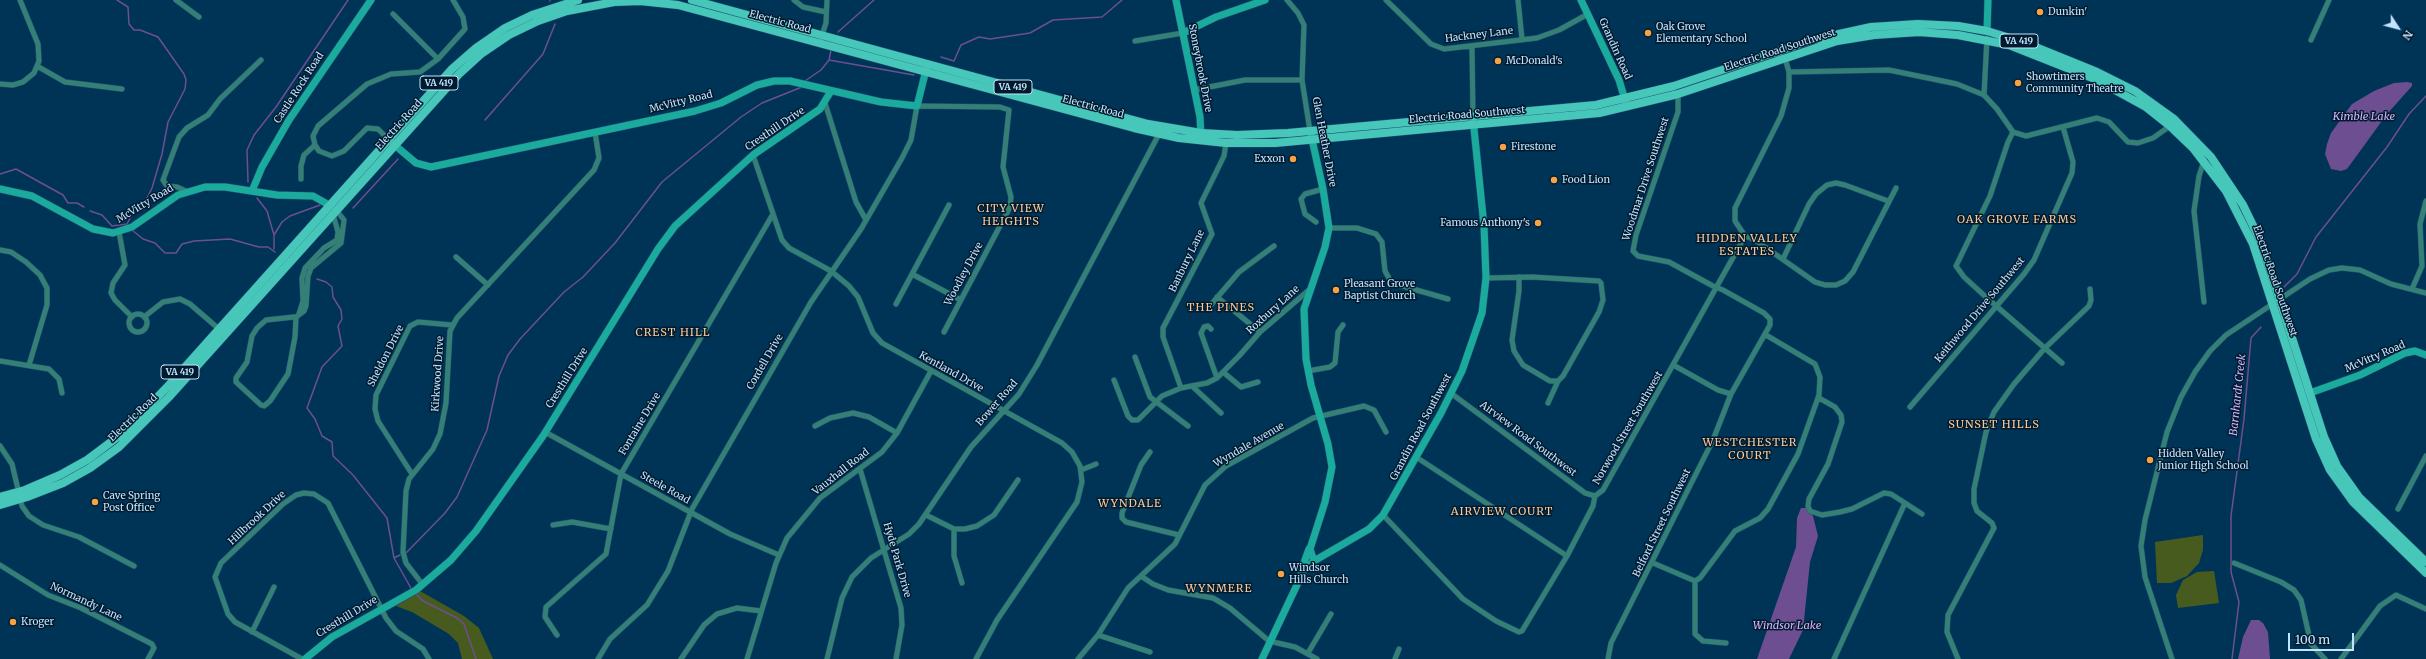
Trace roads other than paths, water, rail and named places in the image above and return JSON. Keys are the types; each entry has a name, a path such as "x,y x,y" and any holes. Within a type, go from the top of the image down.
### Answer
{"main road":[{"name":"Electric Road","path":"0,497 20,496 77,475 107,456 131,437 335,212 452,69 476,48 518,21 555,6 578,0"},
{"name":"Electric Road","path":"692,0 821,39 1159,134 1201,137 1237,135 1311,135"},
{"name":"Electric Road","path":"0,505 66,472 111,443 136,420 329,205 391,142 481,54 524,27 573,9 614,2 662,3 694,9 821,39"},
{"name":"Electric Road Southwest","path":"1626,103 1772,52 1830,34 1878,26 1936,25 1987,31 2048,51 2115,80 2150,101 2184,128 2211,157 2243,205 2261,242 2281,300 2325,441 2344,477 2369,508 2423,560 2426,573"},
{"name":"Electric Road Southwest","path":"1339,128 1561,117 1678,94 1837,41 1888,33 1936,33 1987,40 2021,49 2095,79 2131,98 2170,126 2204,161 2226,191 2244,221 2273,304 2316,439 2330,470 2353,502 2423,560"},
{"name":"Electric Road","path":"927,68 1226,143 1274,143 1339,128"},
{"name":"Electric Road Southwest","path":"1311,135 1473,121"}],"street":[{"path":"0,84 13,85 23,82 31,76 37,66 39,49 20,0"},
{"path":"176,0 199,17"},
{"name":"Castle Rock Road","path":"252,191 262,167 289,120 371,0"},
{"path":"391,142 378,129 367,128 337,155 323,154 315,145 313,136 318,126 367,84 391,74 420,72 438,59 465,30 463,17 453,0"},
{"path":"794,0 803,7 826,12"},
{"path":"821,39 827,0"},
{"name":"Stoneybrook Drive","path":"1176,0 1194,90 1201,137"},
{"path":"1134,41 1182,33 1216,17 1265,0"},
{"name":"Glen Heather Drive","path":"1287,0 1304,25 1302,80 1329,228 1326,247 1309,290 1304,317 1308,370 1328,444 1332,467 1325,502 1298,578"},
{"name":"Hackney Lane","path":"1386,0 1424,38 1438,48 1444,49 1536,38 1559,30 1588,14"},
{"path":"1518,0 1522,39"},
{"name":"Grandin Road","path":"1581,0 1626,103"},
{"path":"1984,95 1988,0"},
{"path":"2311,40 2329,0"},
{"path":"393,14 438,59"},
{"path":"1472,46 1473,121"},
{"path":"1772,52 1785,58 1789,72 1789,88 1781,116 1735,208 1735,221 1745,236 1755,240 1820,284 1831,286 1841,283 1855,268 1896,188"},
{"path":"186,192 177,187 167,186 163,180 179,137 187,128 208,115 224,95 261,60"},
{"path":"37,66 65,82 122,90"},
{"name":"Cordell Drive","path":"598,659 610,639 642,610 655,593 674,560 691,512 831,271 866,220 908,146 927,68"},
{"path":"1789,72 1879,70 1904,72 1957,84 1984,95 1997,109 2013,132 2026,136 2092,119 2102,119 2109,122 2124,140 2138,143 2153,138 2170,126"},
{"path":"1194,90 1245,80 1302,80"},
{"name":"McVitty Road","path":"391,142 416,163 431,167 712,106 757,85 771,81 790,82 881,102 917,106 995,107 1009,110"},
{"name":"Cresthill Drive","path":"305,659 332,637 423,585 446,565 476,531 546,432 663,241 683,217 753,155 813,115 824,104 831,91"},
{"name":"Woodmar Drive Southwest","path":"1678,94 1678,112 1633,248 1637,256 1669,262 1718,288"},
{"path":"824,104 856,202 866,220"},
{"name":"Woodley Drive","path":"944,332 1010,208 1011,197 1005,180 1003,167 1009,110"},
{"name":"Grandin Road Southwest","path":"1298,578 1314,561 1369,529 1383,515 1452,394 1478,327 1484,304 1486,278 1484,226 1473,121"},
{"name":"Keithwood Drive Southwest","path":"1910,407 2034,260 2072,177 2073,162 2063,127"},
{"name":"Kirkwood Drive","path":"423,585 406,563 403,552 406,491 412,474 433,449 440,434 446,403 449,341 452,325 594,170 599,158 595,132"},
{"path":"2013,132 2008,142 1990,196 1956,264 1957,269 1996,306 2062,363"},
{"name":"Bower Road","path":"827,659 847,585 861,566 884,549 909,534 926,515 971,447 1019,394 1037,365 1159,134"},
{"name":"Banbury Lane","path":"1181,388 1163,337 1163,328 1212,234 1201,203 1224,156 1226,143"},
{"path":"301,178 302,160 307,152 315,145"},
{"name":"Kentland Drive","path":"753,155 779,234 784,243 831,271 855,293 869,326 882,343 1067,448 1081,470"},
{"path":"2204,161 2199,176 2194,211 2204,302"},
{"path":"1782,258 1809,204 1816,194 1827,185 1836,183 1845,185 1888,202"},
{"name":"McVitty Road","path":"0,189 21,193 46,202 93,229 107,233 119,232 129,228 186,192 212,186 313,196 329,205"},
{"path":"1316,222 1305,214 1301,199 1305,194 1323,189"},
{"path":"2412,289 2422,266 2420,224 2426,201"},
{"path":"329,205 344,220 341,243 311,268 308,276 306,306 304,311 296,316 266,320 257,328 252,336 247,362 236,381 261,405 264,406 270,401 288,374 293,349 296,316 303,301 302,278 305,268 324,248 337,240 338,232 335,212"},
{"path":"896,304 949,206"},
{"name":"Fontaine Drive","path":"556,635 545,617 546,607 604,558 608,550 621,474 773,214"},
{"path":"1329,228 1357,228 1376,234 1382,242 1385,271 1390,280 1398,285 1448,299"},
{"path":"119,232 125,265 113,283 111,293 115,300 132,317"},
{"name":"Norwood Street Southwest","path":"1383,515 1463,599 1482,614 1522,632 1567,556 1593,506 1595,496 1603,490 1675,366 1745,236"},
{"path":"1209,307 1245,266 1274,246"},
{"path":"0,250 11,252 26,262 40,275 47,288 47,305 29,365"},
{"path":"456,257 488,285"},
{"path":"2172,659 2149,591 2141,556 2145,520 2167,432 2187,384 2210,351 2226,335 2317,275 2342,268 2360,270 2391,284 2426,293"},
{"path":"912,274 961,300"},
{"path":"1519,277 1519,291 1512,340 1514,351 1523,365 1550,381 1558,381"},
{"path":"1486,278 1519,277 1599,281 1604,292 1599,312 1563,376 1558,381 1548,403"},
{"path":"1653,563 1686,578 1695,580 1700,578 1735,531 1760,518 1768,509 1798,454 1819,398 1820,377 1815,364 1766,336 1770,325 1767,316 1718,288"},
{"path":"1958,659 1952,648 1946,627 1948,615 1952,604 1993,530 1992,523 1980,515 1974,503 1974,489 1982,444 1990,420 2002,399 2045,348 2088,306 2091,300 2090,289"},
{"name":"Roxbury Lane","path":"1114,380 1128,416 1132,420 1142,417 1154,401 1162,396 1181,388 1207,383 1217,378 1260,332 1309,290"},
{"path":"1217,297 1260,332"},
{"path":"144,317 163,302 180,299 190,304 219,329"},
{"path":"132,317 138,315 144,317"},
{"path":"132,317 130,326 134,331 139,332 147,326 144,317"},
{"name":"Sheldon Drive","path":"412,474 378,421 375,409 376,395 410,326 418,322 452,325"},
{"path":"1308,370 1330,367 1336,363 1338,332 1342,325"},
{"path":"1211,329 1208,326 1204,326 1201,333 1217,378"},
{"name":"Belford Street Southwest","path":"1608,659 1611,643 1653,563 1713,440 1731,394 1766,336"},
{"name":"McVitty Road","path":"2310,393 2360,375 2405,353 2415,351 2426,355"},
{"path":"1135,357 1148,393 1154,401 1162,404 1188,426"},
{"path":"0,361 29,365 53,371 59,379 62,393"},
{"path":"1675,366 1718,390 1731,394"},
{"name":"Vauxhall Road","path":"747,659 779,555 792,531 810,508 882,452 897,433 931,371"},
{"path":"1223,372 1241,387 1258,382"},
{"path":"1192,386 1221,413"},
{"name":"Airview Road Southwest","path":"1452,394 1585,493 1595,496"},
{"path":"1819,398 1835,407 1842,422 1828,464 1808,499 1810,511 1822,515 1852,509 1884,492 1922,514"},
{"name":"Wyndale Avenue","path":"1078,659 1098,635 1122,596 1174,544 1200,494 1212,478 1226,466 1320,417 1367,406 1377,413 1386,432"},
{"path":"814,426 830,418 852,413 869,418 897,433"},
{"name":"Steele Road","path":"546,432 748,544 779,555"},
{"path":"0,446 12,464 25,511 37,522 79,536 134,566"},
{"path":"1150,452 1141,465 1122,513 1122,518 1126,522 1179,535"},
{"path":"2398,509 2426,456"},
{"path":"1416,457 1567,556"},
{"path":"976,659 997,620 1077,502 1081,489 1081,470 1096,464"},
{"name":"Hyde Park Drive","path":"860,469 902,616 896,659"},
{"path":"926,515 954,529 972,528 988,520 1000,507 1018,480"},
{"name":"Hillbrook Drive","path":"302,659 235,622 228,614 215,577 218,568 283,504 296,495 304,493 320,496 332,508 380,609 396,631 418,644 429,659"},
{"path":"1834,659 1905,503"},
{"path":"553,525 572,522 611,529"},
{"path":"954,529 954,556 962,583"},
{"path":"1310,547 1310,554 1314,561"},
{"path":"2234,563 2282,582 2294,590 2301,600 2311,644 2325,659"},
{"name":"Normandy Lane","path":"0,565 48,595 81,608 152,644 154,648 148,659"},
{"path":"1141,576 1164,589 1213,598 1230,608 1269,641 1308,653 1317,659"},
{"path":"1262,659 1298,578"},
{"path":"1695,580 1695,634 1703,640 1726,643"},
{"path":"252,632 274,587"},
{"path":"2341,659 2380,606 2396,595 2426,609"},
{"path":"681,659 704,625 717,614 737,608 761,611"},
{"path":"1308,653 1331,614"},
{"path":"1098,635 1150,652"},
{"path":"1395,659 1399,649"}],"water":[{"name":"Kimble Lake","path":"2394,83 2412,83 2412,86 2387,114 2347,169 2341,171 2331,169 2325,154 2327,144 2331,133 2352,104 2374,91"},
{"name":"Windsor Lake","path":"1801,508 1808,508 1813,516 1818,536 1810,562 1803,630 1789,659 1757,659 1796,547 1797,518"},
{"path":"2251,620 2259,620 2263,623 2268,632 2270,659 2238,659 2243,637"}],"waterway":[{"path":"117,0 128,7 129,24 134,30 140,30 158,37 184,74 186,80 185,89 168,122 162,154 152,188 146,200 134,211 127,224"},
{"path":"248,182 247,150 254,135 276,107 348,0"},
{"path":"838,32 874,0"},
{"path":"941,57 954,61 961,45 979,37 990,39 1030,33 1053,20 1102,17 1122,0"},
{"path":"485,120 543,54 555,24"},
{"path":"805,81 821,70 829,60 831,50"},
{"path":"829,60 914,75"},
{"path":"406,553 445,513 457,497 487,430 499,376 508,355 520,339 564,292 583,277 615,243 662,182 741,117 762,103 802,87"},
{"name":"Barnhardt Creek","path":"2284,287 2297,274 2316,237 2387,147 2409,114 2426,96"},
{"path":"353,208 398,159"},
{"path":"0,174 16,169 63,195 68,203 77,203 84,207"},
{"path":"257,198 267,211 274,235 274,249"},
{"path":"274,235 282,222 290,216 320,205"},
{"path":"90,211 102,215 112,226 127,224"},
{"path":"132,230 143,239 155,243 165,253 176,253 182,244 194,241 230,239 259,247 268,247 275,252"},
{"path":"317,279 326,282 332,287 333,297 341,310 342,319 338,326 342,346 322,367 307,408 315,419 322,436 332,442 333,456 353,475 387,518 394,558 412,590"},
{"name":"Barnhardt Creek","path":"2232,659 2239,602 2231,572 2231,516 2244,419 2251,338 2261,327"},
{"path":"394,558 400,555"},
{"path":"415,593 423,601 457,618 464,624 476,659"}],"place":[{"name":"Dunkin'","path":"2040,12"},
{"name":"Oak Grove Elementary School","path":"1648,33"},
{"name":"McDonald's","path":"1498,61"},
{"name":"Showtimers Community Theatre","path":"2018,83"},
{"name":"Firestone","path":"1503,147"},
{"name":"Exxon","path":"1293,159"},
{"name":"Food Lion","path":"1554,180"},
{"name":"Famous Anthony's","path":"1538,223"},
{"name":"Pleasant Grove Baptist Church","path":"1336,290"},
{"name":"Hidden Valley Junior High School","path":"2150,460"},
{"name":"Cave Spring Post Office","path":"95,502"},
{"name":"Windsor Hills Church","path":"1281,574"},
{"name":"Kroger","path":"13,622"}],"district":[{"name":"CITY VIEW HEIGHTS","path":"1011,215"},
{"name":"OAK GROVE FARMS","path":"2017,220"},
{"name":"HIDDEN VALLEY ESTATES","path":"1747,245"},
{"name":"THE PINES","path":"1221,308"},
{"name":"CREST HILL","path":"673,333"},
{"name":"SUNSET HILLS","path":"1994,425"},
{"name":"WESTCHESTER COURT","path":"1750,449"},
{"name":"WYNDALE","path":"1130,504"},
{"name":"AIRVIEW COURT","path":"1502,512"},
{"name":"WYNMERE","path":"1219,589"}]}
